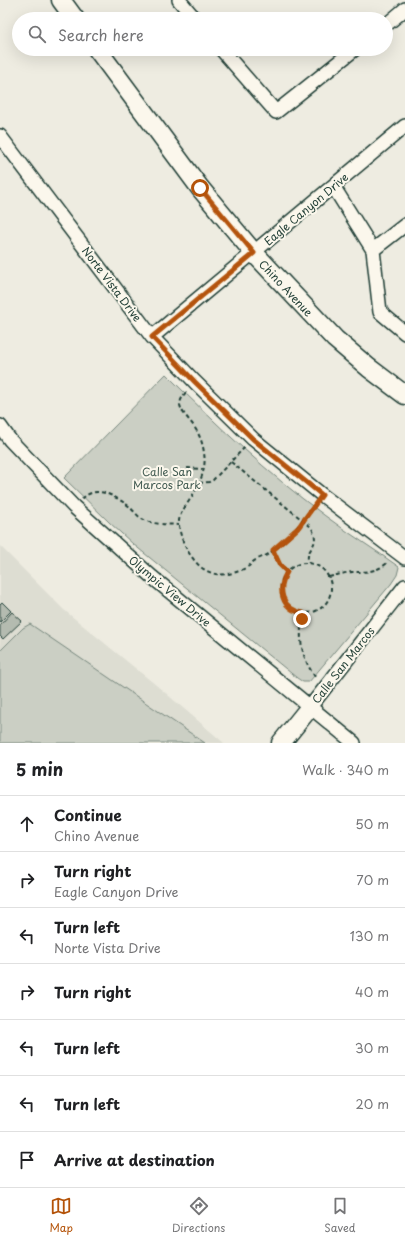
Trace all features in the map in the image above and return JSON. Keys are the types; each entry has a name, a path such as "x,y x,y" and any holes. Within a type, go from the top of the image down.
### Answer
{"main road":[{"path":"61,0 70,12"},
{"name":"Chino Avenue","path":"102,56 200,188 254,253 335,339 369,368 405,395"},
{"name":"Calle San Marcos","path":"281,743 310,707"}],"street":[{"path":"181,1 190,12"},
{"path":"393,19 405,10"},
{"path":"227,56 276,112 346,56"},
{"name":"Eagle Canyon Drive","path":"152,337 405,126"},
{"name":"Norte Vista Drive","path":"0,136 152,337 195,382 253,439 322,495 401,554"},
{"path":"332,186 373,250 380,312 405,333"},
{"path":"373,250 405,225"},
{"name":"Olympic View Drive","path":"0,426 10,440 74,507 152,577 354,743"},
{"name":"Calle San Marcos","path":"310,707 405,586"}],"path":[{"path":"195,382 182,397 180,404 183,412 195,428 202,441 204,456 203,475 180,513 179,525 189,554 198,566 212,574 222,576 236,572 273,550 286,540 303,521 322,495"},
{"path":"199,483 213,480 253,439"},
{"path":"231,462 311,527 316,538 315,543 308,554 309,563"},
{"path":"188,468 203,470"},
{"path":"74,507 86,494 95,491 106,493 127,505 142,519 155,523 179,525"},
{"path":"273,550 280,565 287,572"},
{"path":"329,577 343,573 362,573 380,569 392,558 401,554"},
{"path":"301,563 318,565 329,577 332,586 328,602 315,612 303,613 291,608 286,603 282,595 281,587 287,572 293,566 301,563"},
{"path":"303,613 300,633 302,652 313,674 325,688"}],"shaded area":[{"path":"0,546 64,610 224,743 0,743"}],"green space":[{"name":"Calle San Marcos Park","path":"166,374 223,430 282,482 333,522 399,567 397,575 391,584 309,682 303,682 297,678 133,544 64,478"},
{"path":"30,624 205,743 0,743 0,651 23,628"}],"building":[{"path":"2,602 11,611 0,622 0,604"},
{"path":"12,612 22,621 3,639 0,636 0,625"}],"route":[{"path":"200,188 254,253 152,337 253,439 322,495 298,528 273,550 280,565 287,572 281,587 282,595 286,603 291,608 303,613 302,619"}]}
